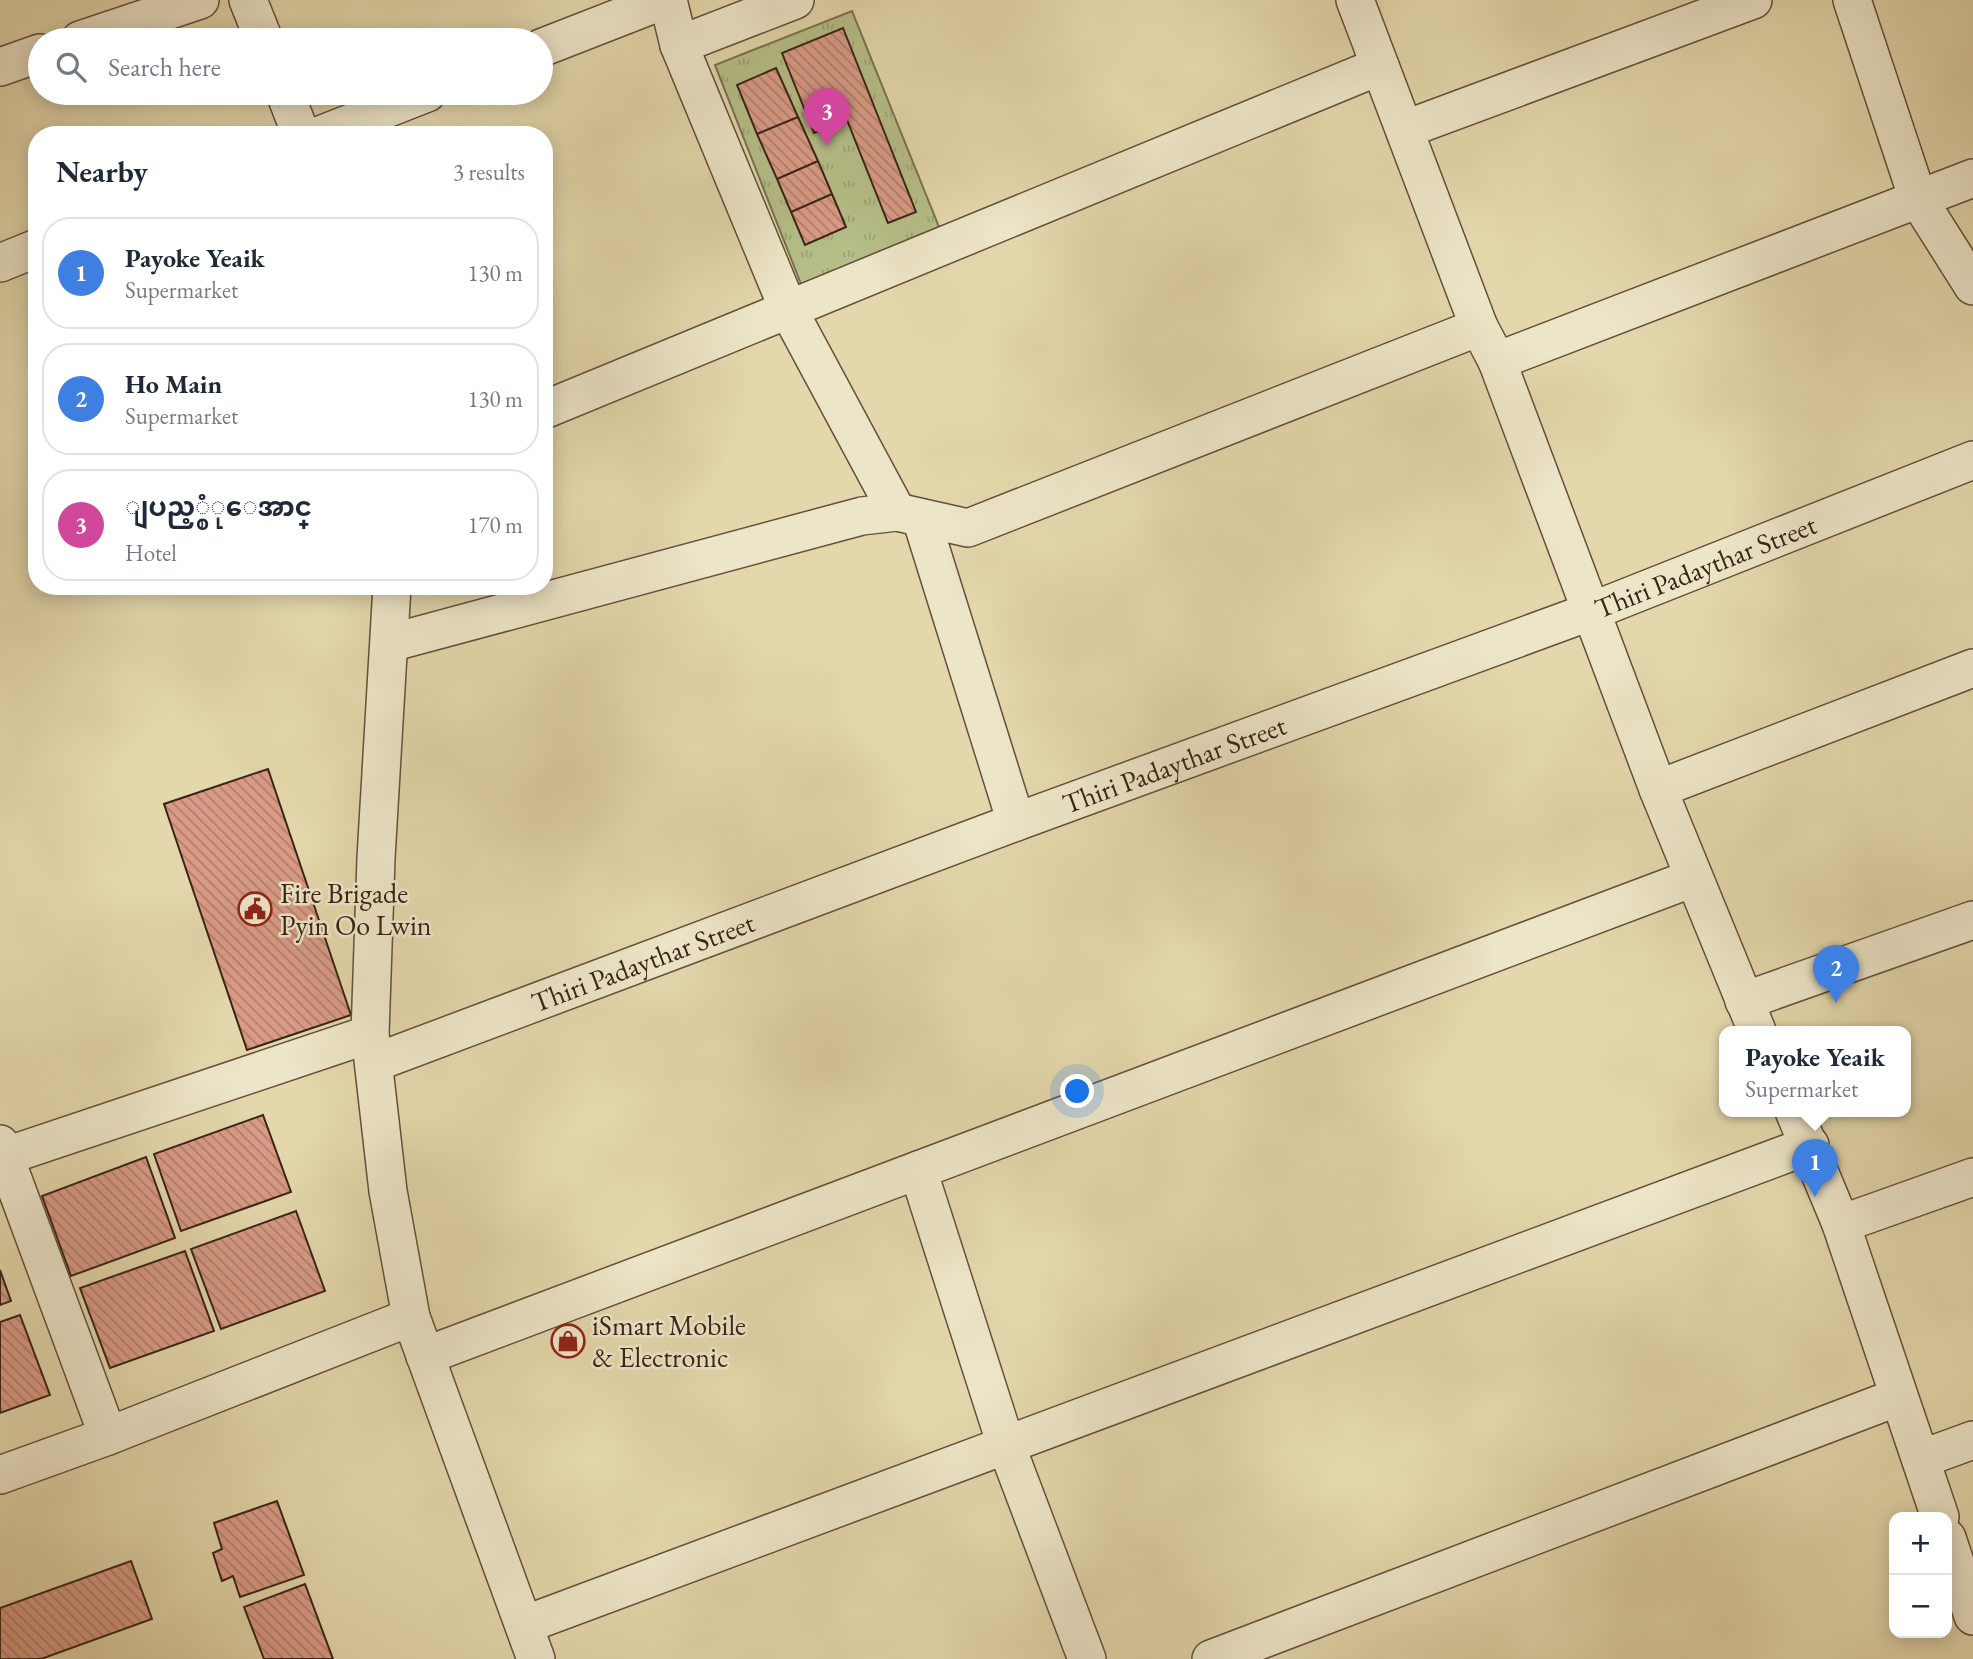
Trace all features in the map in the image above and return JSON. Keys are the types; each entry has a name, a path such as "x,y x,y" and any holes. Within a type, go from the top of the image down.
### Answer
{"street":[{"path":"116,28 200,0"},
{"path":"248,0 259,28"},
{"path":"553,43 666,0 679,46 789,311 909,515 1016,822"},
{"path":"679,46 795,0"},
{"path":"1355,0 1479,327 1497,361 1658,789 1751,1016 1973,920"},
{"path":"1406,129 1753,0"},
{"path":"1852,0 1918,199 1973,286"},
{"path":"0,67 28,57"},
{"path":"553,406 1380,66"},
{"path":"290,105 298,126"},
{"path":"343,126 396,105"},
{"path":"1497,361 1973,178"},
{"path":"0,263 28,252"},
{"path":"390,643 862,516 909,515 968,528 1479,327"},
{"name":"Thiri Padaythar Street","path":"1,1153 372,1049 1016,822 1592,611 1973,460"},
{"path":"392,595 376,858 372,1049 388,1191 411,1317 536,1659"},
{"path":"1658,789 1973,668"},
{"path":"425,1356 1693,878"},
{"path":"1797,1117 1841,1224 1938,1512"},
{"path":"524,1625 1810,1145"},
{"path":"1,1153 108,1436"},
{"path":"918,1170 1006,1445 1087,1659"},
{"path":"1841,1224 1973,1177"},
{"path":"0,1475 108,1436 411,1317"},
{"path":"1211,1659 1898,1397"},
{"path":"1920,1459 1973,1440"},
{"path":"1952,1553 1973,1616"}],"green space":[{"path":"852,11 939,227 801,284 715,65"}],"building":[{"path":"843,28 916,212 888,223 847,120 814,133 782,53"},
{"path":"776,68 798,117 757,134 737,85"},
{"path":"798,117 818,161 777,179 757,134"},
{"path":"818,161 832,194 791,212 777,179"},
{"path":"832,194 846,227 805,245 791,212"},
{"path":"268,769 351,1015 247,1050 164,804"},
{"path":"263,1115 291,1192 181,1231 154,1154"},
{"path":"146,1157 175,1238 71,1276 42,1196"},
{"path":"296,1211 325,1291 221,1329 191,1249"},
{"path":"185,1251 214,1331 110,1368 80,1288"},
{"path":"0,1270 11,1301 0,1305"},
{"path":"20,1315 50,1395 0,1413 0,1322"},
{"path":"277,1501 304,1575 240,1597 233,1576 222,1581 213,1553 222,1549 214,1523"},
{"path":"131,1561 152,1619 41,1659 0,1659 0,1608"},
{"path":"305,1584 333,1659 264,1659 244,1607"}],"place":[{"name":"ျပည့္စံုေအာင္","path":"827,146"},
{"name":"Fire Brigade Pyin Oo Lwin","path":"255,909"},
{"name":"Ho Main","path":"1836,1003"},
{"name":"Payoke Yeaik","path":"1815,1197"},
{"name":"iSmart Mobile & Electronic","path":"568,1341"}]}
